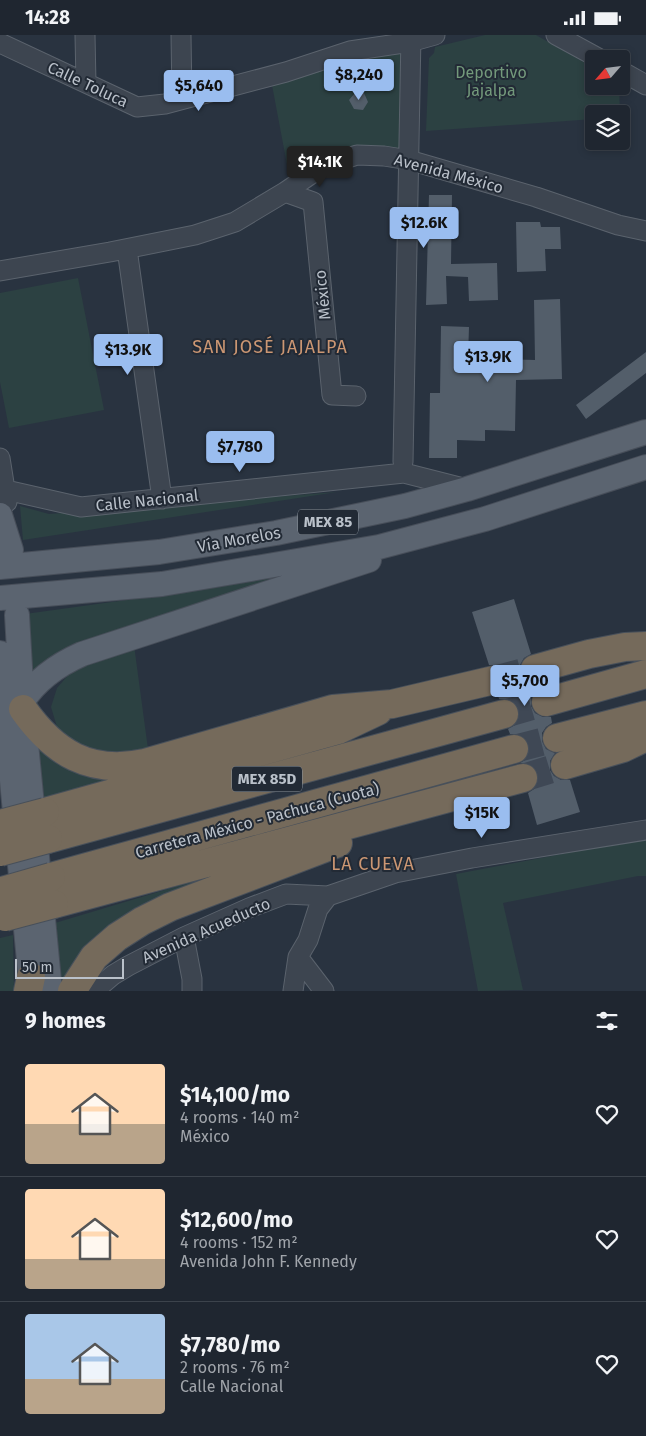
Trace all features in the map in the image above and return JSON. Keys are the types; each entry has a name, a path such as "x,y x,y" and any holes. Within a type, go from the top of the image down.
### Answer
{"highway":[{"path":"535,669 589,654 625,647 646,646"},
{"path":"546,702 646,674"},
{"path":"22,706 48,739 73,757 94,764 118,767 145,763 333,709 392,704 494,680"},
{"path":"0,825 338,730 392,704"},
{"name":"MEX 85D","path":"0,852 504,714"},
{"path":"557,738 646,715"},
{"path":"565,765 624,748 646,737"},
{"name":"Carretera México - Pachuca (Cuota)","path":"1,891 514,749"},
{"path":"2,918 386,813 523,778"},
{"path":"72,991 94,957 117,937 142,921 170,907 343,841 372,825 386,813"}],"main road":[{"name":"Vía Morelos","path":"7,554 159,552 276,533 405,506 467,489 646,432"},
{"name":"Vía Morelos","path":"0,598 162,584 379,547 485,519 646,467"},
{"path":"0,515 7,554"},
{"path":"22,706 33,686 43,677 82,654 356,565 378,557 413,538"},
{"path":"17,615 35,987"},
{"path":"0,653 10,767 35,987"},
{"path":"0,733 10,767"}],"street":[{"path":"85,35 86,83"},
{"path":"181,35 182,99"},
{"name":"Calle Toluca","path":"0,43 137,107 165,103 286,72 350,51 410,38 435,35"},
{"path":"556,35 585,51"},
{"path":"403,462 410,38"},
{"path":"630,76 646,85"},
{"name":"Avenida México","path":"0,271 128,249 195,235 235,222 285,192 323,165 357,155 384,155 409,160 536,197 618,225 646,231"},
{"name":"México","path":"285,192 313,202 332,395 356,396"},
{"path":"128,249 162,499"},
{"path":"0,458 6,490 7,554"},
{"name":"Calle Nacional","path":"6,490 81,507 404,473 467,489"},
{"name":"Avenida Acueducto","path":"94,991 128,965 184,937 286,894 328,896 395,873 481,856 646,830"},
{"path":"294,991 298,957 308,940 318,909 328,896"},
{"path":"184,937 192,979 192,991"},
{"path":"298,957 324,991"}],"green space":[{"name":"Deportivo Jajalpa","path":"485,35 536,35 585,63 585,95 619,95 620,105 585,105 585,120 426,131 429,58 434,53 435,47"},
{"path":"405,51 404,152 322,158 288,170 272,85 356,54"},
{"path":"78,278 104,410 9,428 0,382 0,293"},
{"path":"337,492 23,540 20,506 49,514"},
{"path":"334,563 74,644 49,658 28,678 25,614 220,587"},
{"path":"134,645 148,749 118,754 91,751 72,743 57,727 51,707 57,688 70,673"},
{"path":"38,746 56,762 73,772 92,777 117,780 44,799"},
{"path":"630,841 646,841 646,876 503,903 523,990 478,991 456,874"},
{"path":"218,874 63,989 55,923"},
{"path":"13,935 14,991 0,991 0,938"}],"building":[{"path":"355,93 364,93 368,102 363,110 354,109 349,100"},
{"path":"429,195 452,195 451,264 497,263 498,300 469,301 468,277 446,276 447,304 426,305"},
{"path":"516,222 540,222 541,227 560,227 561,249 545,249 546,271 517,272"},
{"path":"560,299 562,379 516,380 515,431 485,430 485,441 457,440 457,458 429,458 430,393 440,393 441,326 469,327 468,358 535,360 534,300"},
{"path":"646,352 646,373 586,419 576,405"},
{"path":"514,599 531,654 524,658 520,665 520,674 524,680 531,684 540,684 541,687 535,691 531,698 531,706 535,713 543,717 551,717 552,723 542,733 542,741 546,749 555,753 550,761 550,770 554,776 561,780 570,780 580,812 537,825 528,793 534,789 538,782 538,773 534,767 527,763 520,763 525,760 529,752 529,744 525,738 518,734 510,734 508,729 515,725 519,718 519,709 515,703 507,699 499,699 498,695 504,692 509,685 509,676 506,670 499,665 489,665 472,612"}],"tunnel":[{"path":"11,550 17,615"},
{"path":"494,680 535,669"},
{"path":"504,714 546,702"},
{"path":"514,749 557,738"},
{"path":"523,778 565,765"}],"district":[{"name":"SAN JOSÉ JAJALPA","path":"270,347"},
{"name":"LA CUEVA","path":"373,864"}]}
